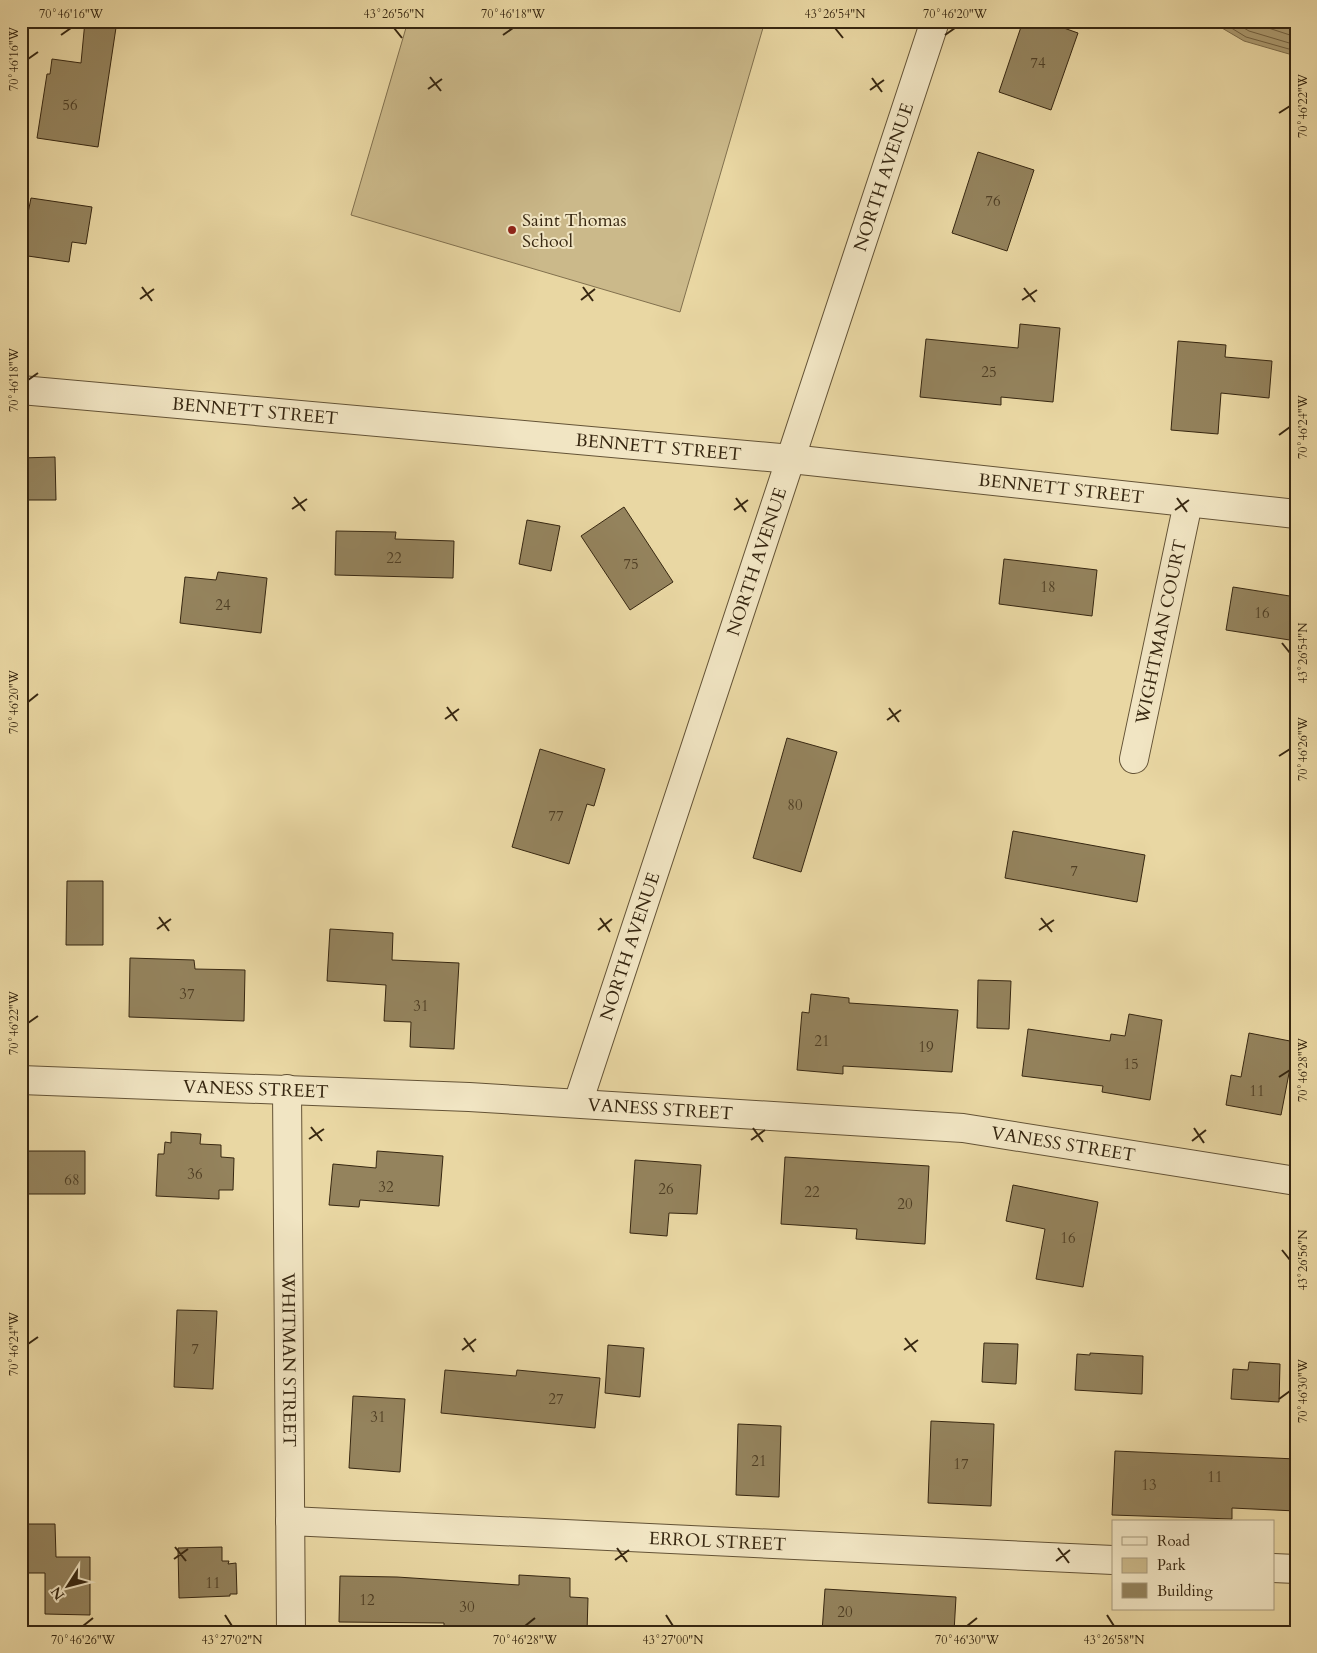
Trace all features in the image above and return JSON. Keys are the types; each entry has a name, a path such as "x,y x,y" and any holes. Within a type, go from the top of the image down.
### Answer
{"street":[{"name":"NORTH AVENUE","path":"578,1103 934,21"},
{"name":"BENNETT STREET","path":"21,390 791,459 1296,514"},
{"name":"WIGHTMAN COURT","path":"1134,759 1188,503"},
{"name":"VANESS STREET","path":"21,1080 287,1089 578,1103 963,1128 1296,1181"},
{"name":"WHITMAN STREET","path":"287,1089 290,1632"},
{"name":"ERROL STREET","path":"290,1521 1112,1560"},
{"path":"1274,1568 1296,1569"}],"green space":[{"path":"408,21 765,21 680,312 351,215"}],"water":[{"path":"1210,21 1296,21 1296,56 1244,41"}],"building":[{"path":"85,21 117,21 98,147 37,138 47,74 50,74 52,59 81,63"},
{"path":"1023,21 1044,21 1078,33 1051,110 999,92"},
{"path":"978,152 1034,170 1007,251 952,233"},
{"path":"31,198 92,207 86,244 72,242 69,262 21,255 21,216 27,218"},
{"path":"1020,324 1060,328 1053,402 1001,397 1001,405 920,397 926,339 1018,348"},
{"path":"1178,341 1226,345 1225,357 1272,361 1269,398 1221,393 1218,434 1171,430"},
{"path":"55,457 56,500 21,500 21,458"},
{"path":"624,507 673,582 630,610 581,536"},
{"path":"527,520 560,526 551,571 519,564"},
{"path":"336,531 396,532 395,539 454,541 453,578 335,575"},
{"path":"1004,559 1097,570 1092,616 999,604"},
{"path":"218,572 267,578 261,633 180,623 185,577 216,580"},
{"path":"1233,587 1296,597 1296,641 1226,630"},
{"path":"787,738 837,752 801,872 753,858"},
{"path":"540,749 605,769 594,806 587,804 569,864 512,847"},
{"path":"1013,831 1145,855 1137,902 1005,878"},
{"path":"67,881 103,881 103,945 66,945"},
{"path":"330,929 393,933 392,960 459,963 454,1049 410,1047 411,1022 384,1021 386,985 327,981"},
{"path":"130,958 194,960 195,969 245,970 244,1021 129,1017"},
{"path":"978,980 1011,981 1009,1029 977,1028"},
{"path":"811,994 849,998 849,1003 958,1010 952,1072 843,1066 843,1074 797,1070 802,1012 809,1013"},
{"path":"1129,1014 1162,1020 1150,1100 1102,1092 1103,1086 1022,1076 1028,1029 1110,1041 1111,1034 1125,1036"},
{"path":"1249,1033 1295,1042 1281,1115 1226,1105 1231,1075 1241,1077"},
{"path":"171,1132 201,1134 200,1144 221,1145 221,1157 234,1158 233,1190 219,1190 219,1199 156,1196 158,1154 164,1154 165,1142 171,1143"},
{"path":"21,1151 85,1151 85,1194 21,1194"},
{"path":"377,1151 443,1156 439,1206 360,1200 359,1207 329,1205 333,1164 376,1168"},
{"path":"785,1157 929,1166 925,1244 856,1239 857,1229 781,1224"},
{"path":"635,1160 701,1165 697,1214 669,1213 667,1236 630,1233"},
{"path":"1013,1185 1098,1202 1083,1287 1036,1279 1045,1229 1006,1221"},
{"path":"177,1310 217,1311 213,1389 174,1387"},
{"path":"984,1343 1018,1344 1016,1384 982,1382"},
{"path":"608,1345 644,1348 640,1397 605,1393"},
{"path":"1090,1353 1143,1356 1142,1394 1075,1390 1077,1354 1090,1355"},
{"path":"1249,1362 1280,1364 1279,1402 1231,1399 1233,1369 1248,1370"},
{"path":"445,1370 516,1376 517,1370 600,1378 595,1428 441,1413"},
{"path":"353,1396 405,1399 400,1472 349,1468"},
{"path":"931,1421 994,1424 991,1506 928,1503"},
{"path":"738,1424 781,1426 779,1497 736,1495"},
{"path":"1115,1451 1296,1459 1296,1511 1232,1508 1232,1519 1112,1515"},
{"path":"21,1524 55,1524 56,1557 90,1557 90,1615 45,1614 45,1573 21,1573"},
{"path":"222,1547 222,1561 229,1561 228,1564 236,1563 237,1594 230,1594 230,1596 179,1598 178,1548"},
{"path":"519,1575 570,1578 570,1597 588,1598 587,1632 444,1632 444,1623 339,1622 340,1576 397,1577 519,1585"},
{"path":"825,1589 956,1597 954,1632 822,1632"}],"place":[{"name":"Saint Thomas School","path":"512,230"}]}
